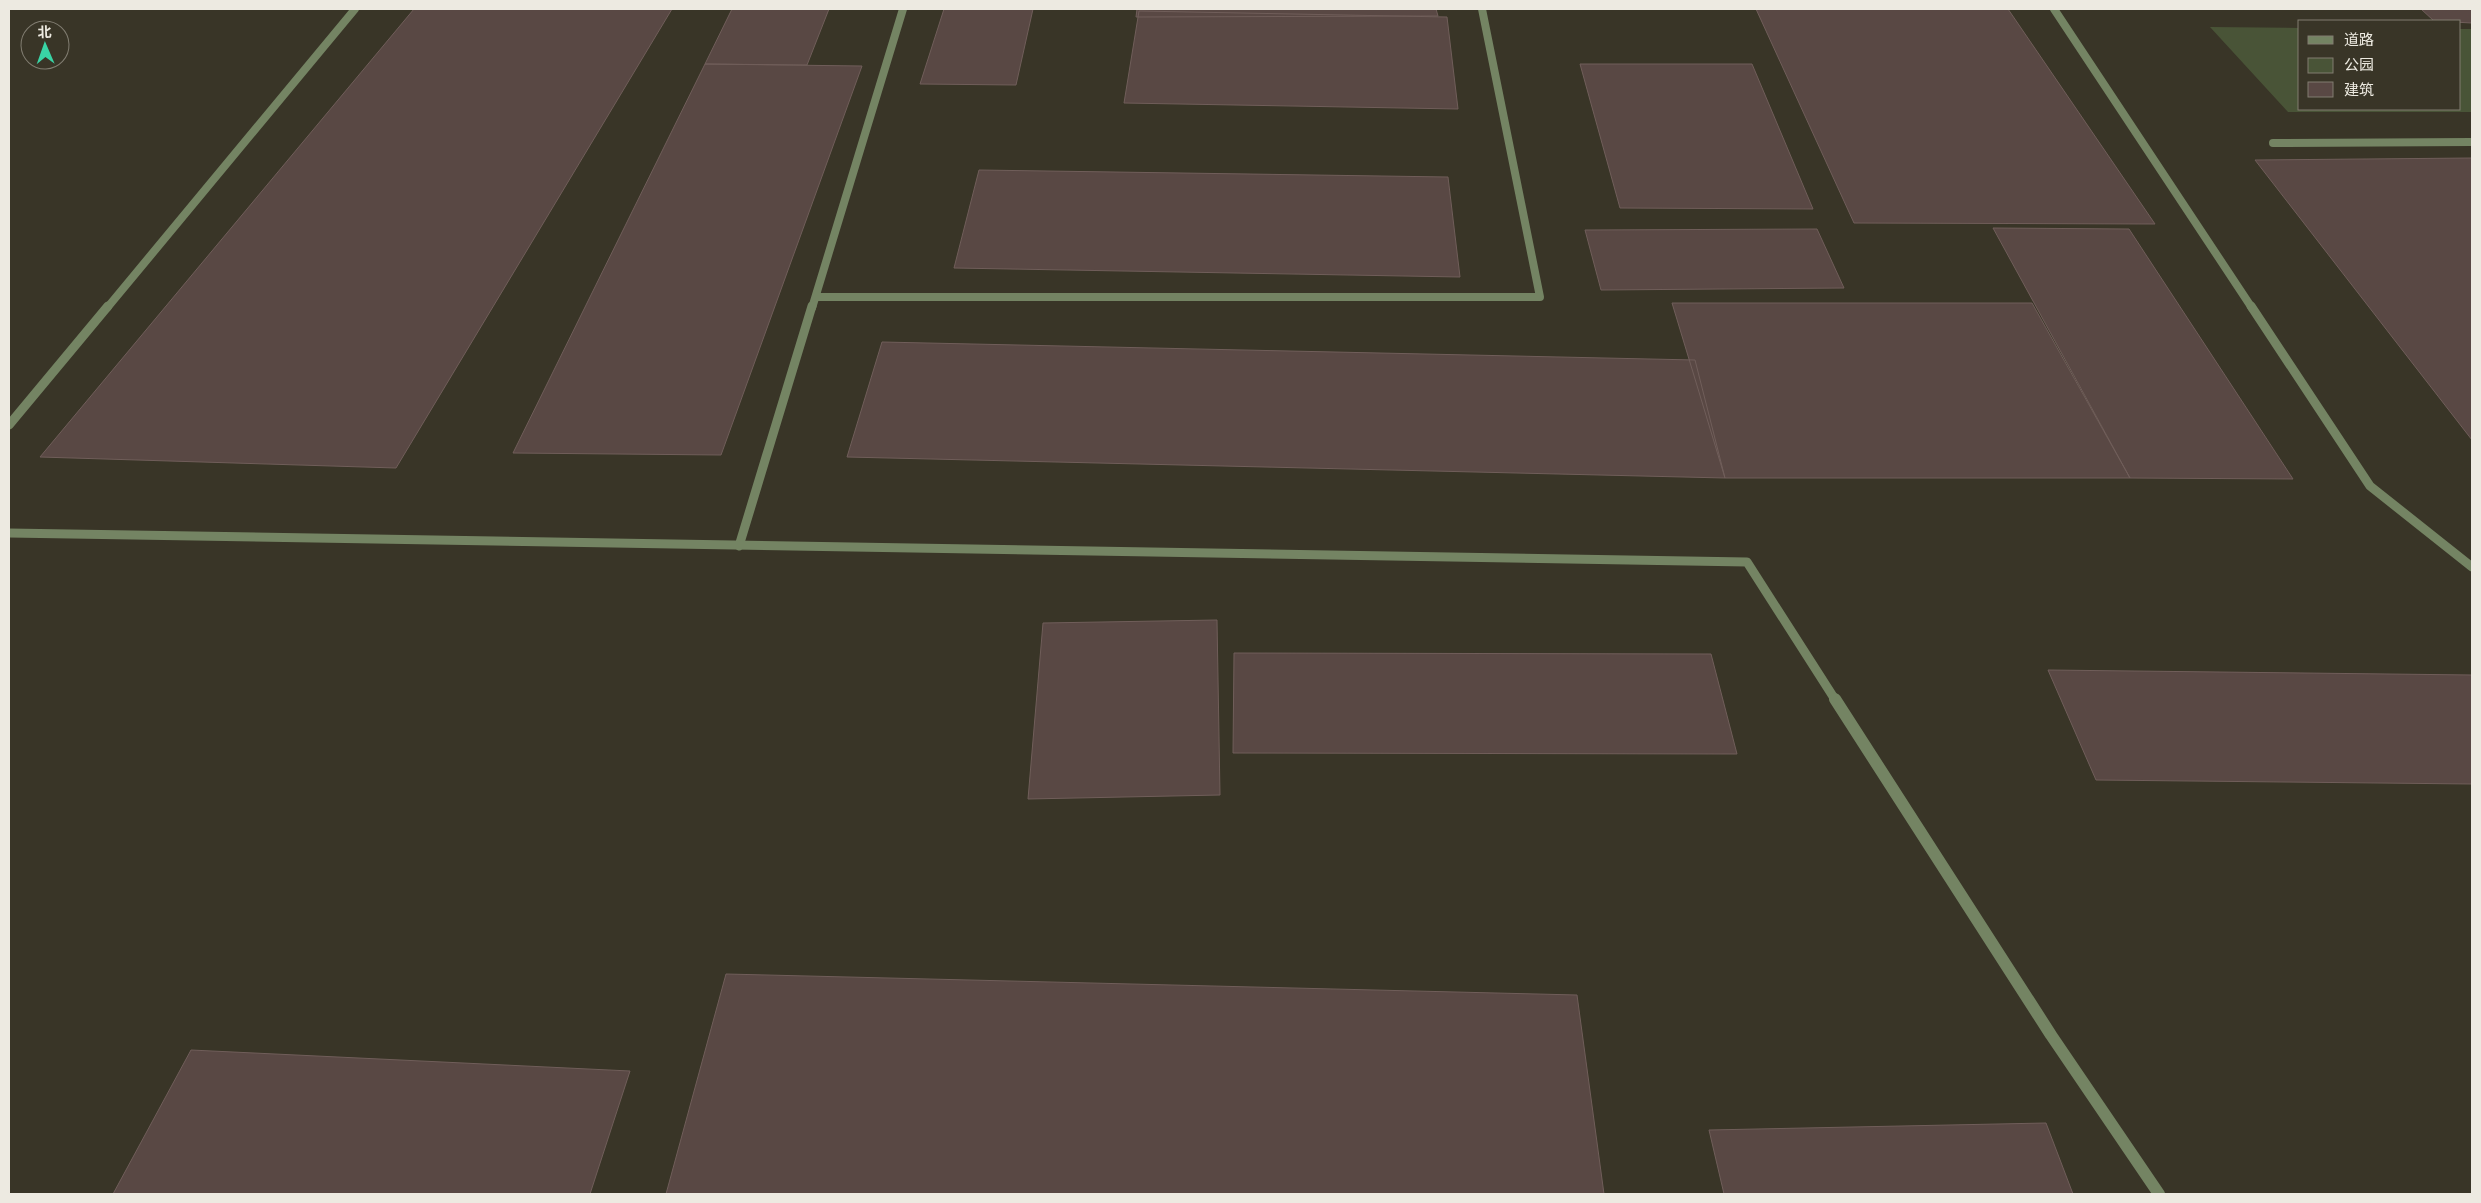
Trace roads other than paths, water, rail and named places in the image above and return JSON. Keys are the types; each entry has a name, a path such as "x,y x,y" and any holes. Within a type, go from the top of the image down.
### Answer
{"street":[{"path":"9,424 355,9"},
{"path":"739,546 903,9"},
{"path":"816,297 1540,297 1482,9"},
{"path":"2054,9 2370,486 2472,568"},
{"path":"2272,143 2472,142"},
{"path":"9,534 1748,562 2051,1035 2159,1194"}]}
